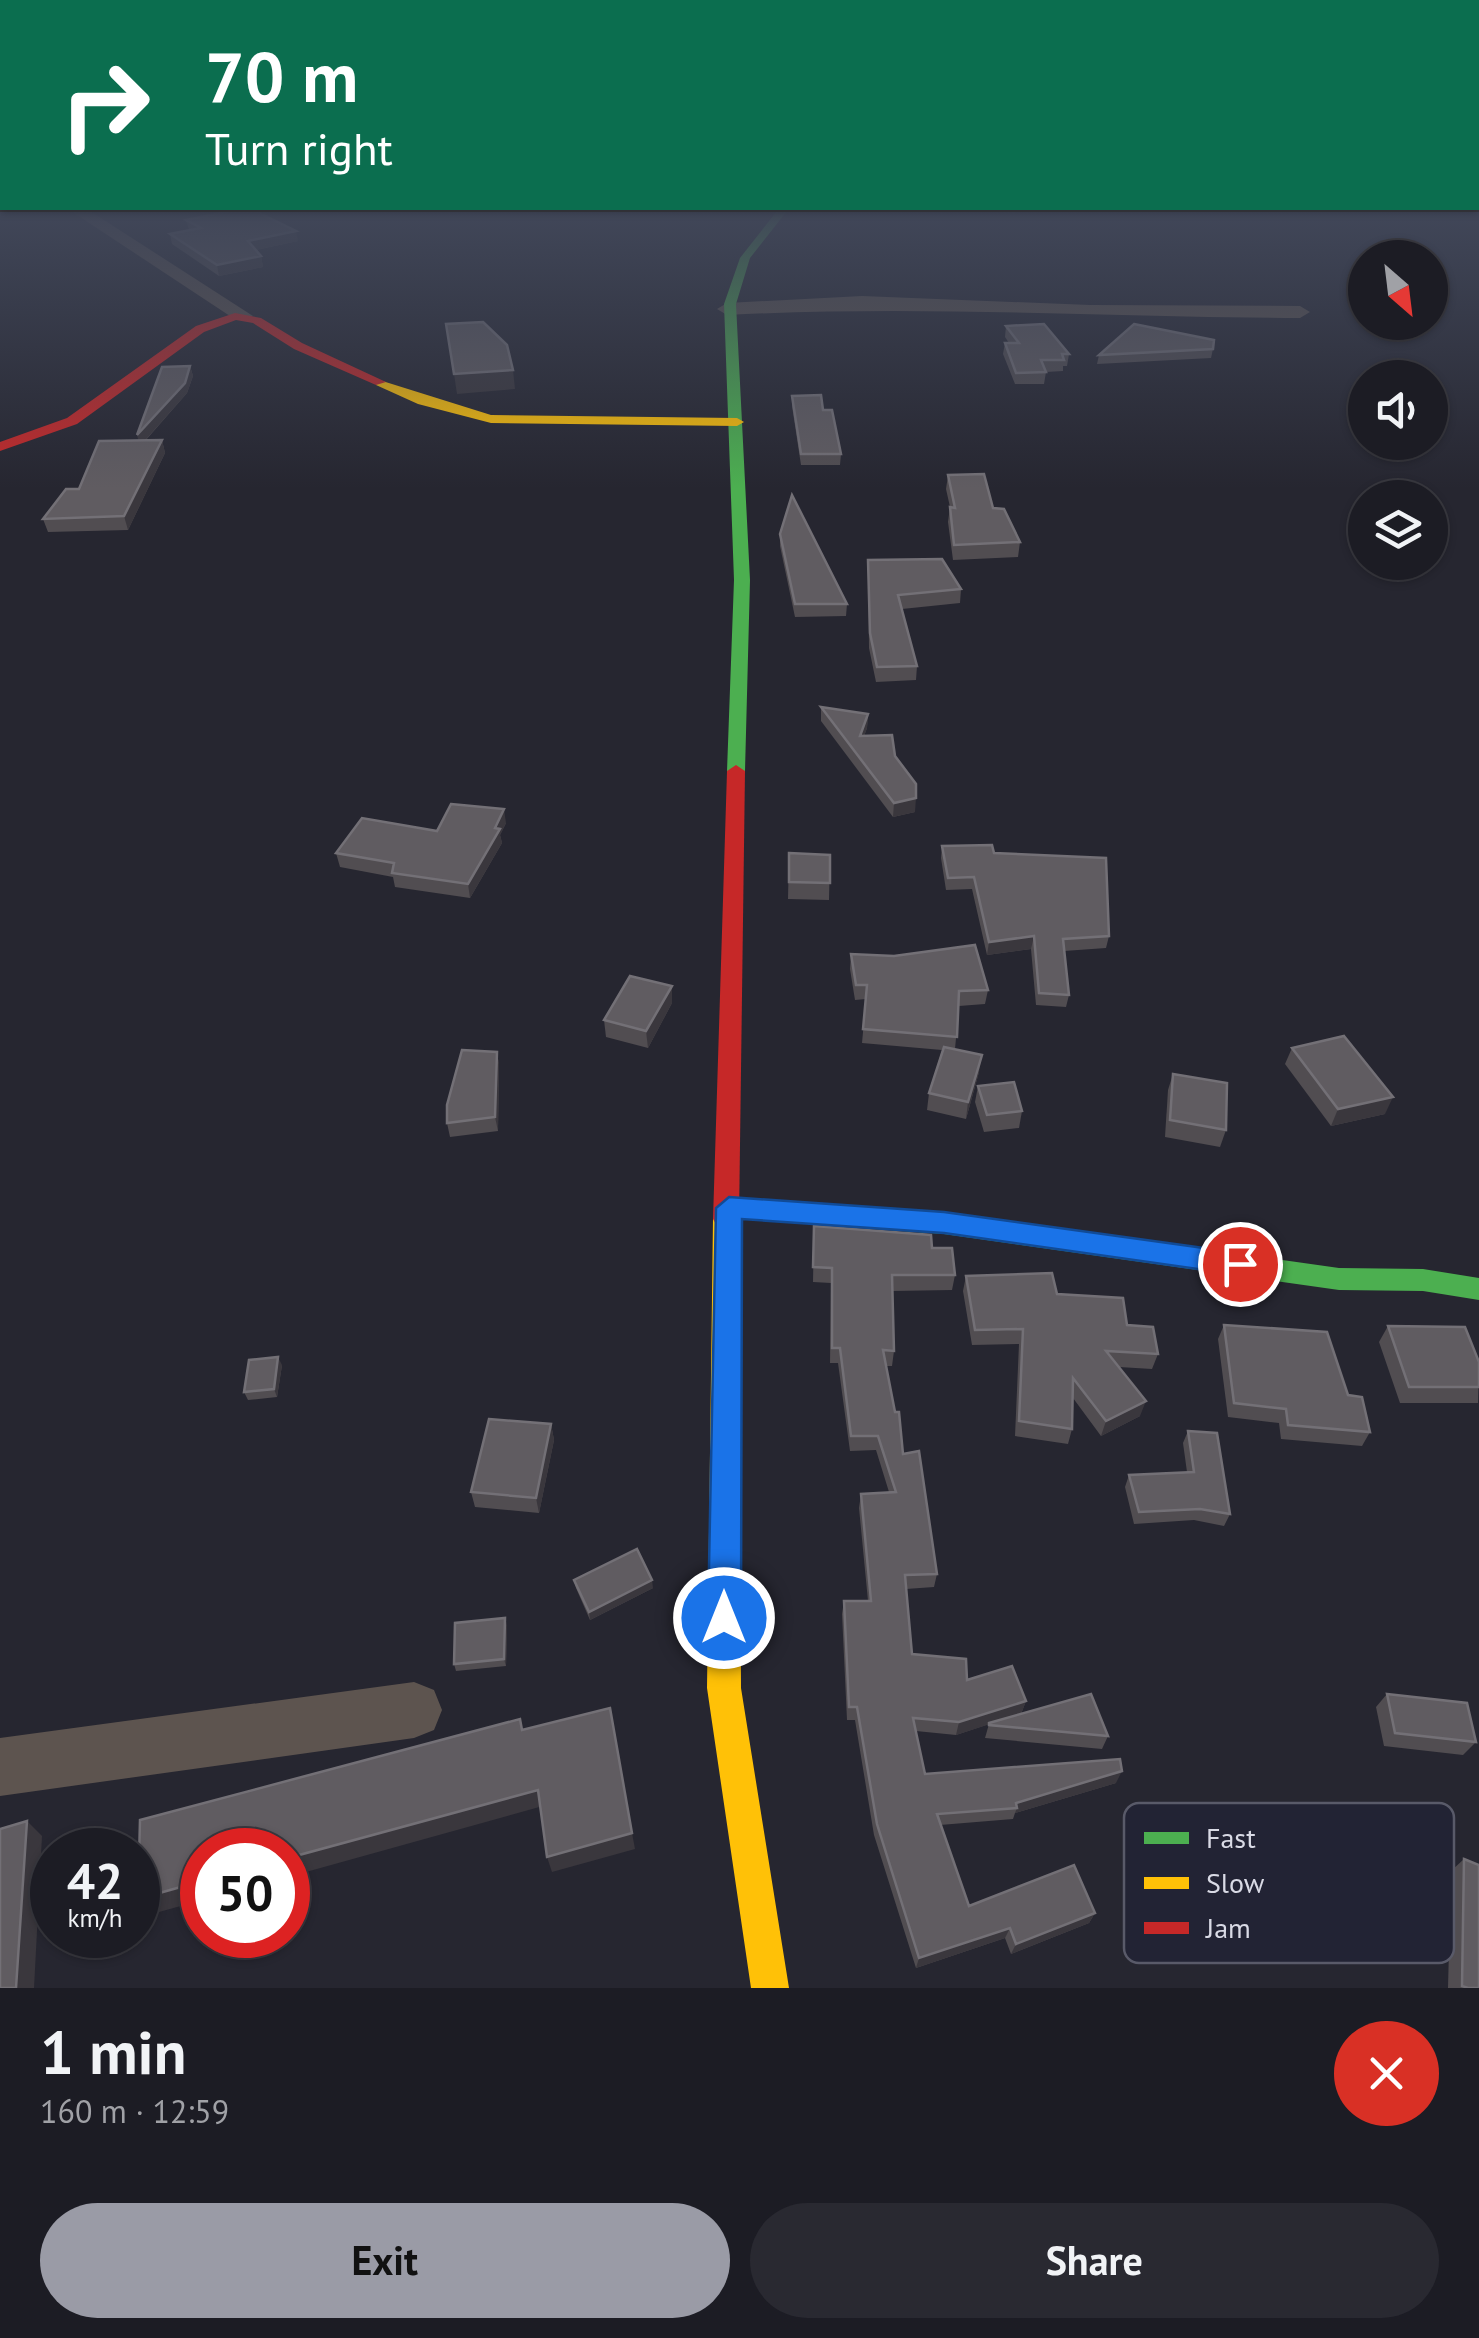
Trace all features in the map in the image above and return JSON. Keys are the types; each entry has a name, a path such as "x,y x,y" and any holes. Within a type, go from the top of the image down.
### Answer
{"main road":[{"path":"727,304 737,422 742,580 727,1027 724,1688 770,1988"},
{"path":"0,447 48,434 72,422 200,329 243,316 298,346 454,412 492,420 737,422"},
{"path":"729,1208 944,1223 1339,1280 1423,1280 1479,1289"}],"street":[{"path":"224,304 243,316"},
{"path":"726,309 828,304"},
{"path":"902,304 1090,312 1300,312"},
{"path":"0,1767 414,1710"}],"building":[{"path":"483,322 507,345 513,370 454,374 446,324"},
{"path":"1044,324 1069,354 1062,354 1064,360 1041,360 1046,372 1016,373 1005,343 1019,343 1006,326"},
{"path":"1134,324 1214,340 1213,349 1099,355"},
{"path":"190,366 185,383 137,435 162,367"},
{"path":"821,395 823,410 832,410 841,454 801,454 792,396"},
{"path":"162,440 124,516 43,519 66,489 79,489 99,441"},
{"path":"984,474 993,508 1004,509 1020,542 954,545 950,507 955,508 948,475"},
{"path":"792,495 847,604 795,604 780,534"},
{"path":"942,559 961,589 898,595 917,666 877,667 870,633 868,560"},
{"path":"821,707 868,714 860,736 892,735 895,756 916,784 916,798 894,803"},
{"path":"451,804 504,809 495,828 500,829 468,884 392,873 394,863 336,853 362,818 437,831"},
{"path":"992,845 994,853 1106,858 1109,936 1063,939 1069,995 1039,993 1034,936 989,942 974,877 948,878 942,846"},
{"path":"789,853 830,855 830,883 789,882"},
{"path":"975,945 988,990 959,991 957,1037 863,1029 867,985 856,985 851,954 894,956"},
{"path":"630,976 672,986 646,1031 604,1020"},
{"path":"1344,1036 1393,1097 1338,1109 1292,1048"},
{"path":"944,1047 982,1055 968,1102 929,1093"},
{"path":"462,1050 497,1052 495,1117 447,1123 447,1105"},
{"path":"1173,1074 1227,1083 1226,1130 1170,1120"},
{"path":"1014,1082 1022,1111 987,1115 978,1086"},
{"path":"814,1226 931,1235 932,1248 952,1248 955,1275 892,1275 894,1351 883,1350 895,1412 899,1412 903,1454 919,1451 937,1574 905,1575 912,1654 966,1659 967,1680 1012,1666 1026,1701 959,1722 913,1718 925,1774 1120,1759 1122,1771 1016,1803 1017,1808 937,1814 969,1906 1074,1865 1095,1913 1016,1944 1010,1928 919,1958 877,1824 857,1707 849,1707 844,1601 871,1601 861,1494 896,1492 878,1436 851,1436 840,1348 832,1348 832,1268 813,1267"},
{"path":"1052,1273 1057,1294 1123,1298 1127,1325 1153,1327 1158,1354 1106,1351 1146,1401 1106,1421 1073,1378 1072,1429 1019,1421 1023,1329 975,1330 966,1276"},
{"path":"1224,1325 1327,1332 1348,1395 1362,1397 1370,1432 1288,1425 1286,1409 1234,1403"},
{"path":"1388,1326 1465,1327 1479,1362 1479,1387 1409,1387"},
{"path":"278,1357 274,1389 244,1392 249,1360"},
{"path":"489,1419 551,1424 536,1498 471,1492"},
{"path":"1188,1431 1217,1433 1230,1514 1200,1509 1139,1512 1129,1475 1194,1472"},
{"path":"637,1549 652,1580 589,1612 574,1580"},
{"path":"505,1618 504,1659 454,1664 455,1623"},
{"path":"1091,1694 1108,1736 989,1725 989,1723"},
{"path":"1387,1694 1467,1703 1476,1742 1395,1733"},
{"path":"610,1708 632,1833 547,1857 538,1790 310,1852 310,1828 180,1828 180,1887 160,1893 160,1828 140,1828 140,1820 520,1719 522,1730"},
{"path":"27,1821 16,1988 0,1988 0,1829"},
{"path":"1464,1859 1479,1865 1479,1988 1462,1986"}],"traffic: fast":[{"path":"730,304 742,580 736,771"},
{"path":"729,1208 944,1223 1339,1279 1423,1280 1479,1289"}],"traffic: slow":[{"path":"380,382 423,401 491,419 737,422"},
{"path":"726,1219 724,1688 770,1988"}],"traffic: jam":[{"path":"0,447 72,421 200,329 235,316 257,320 298,346 380,382"},
{"path":"726,1219 736,771"}],"route":[{"path":"724,1618 729,1208 944,1223 1240,1264"}]}
